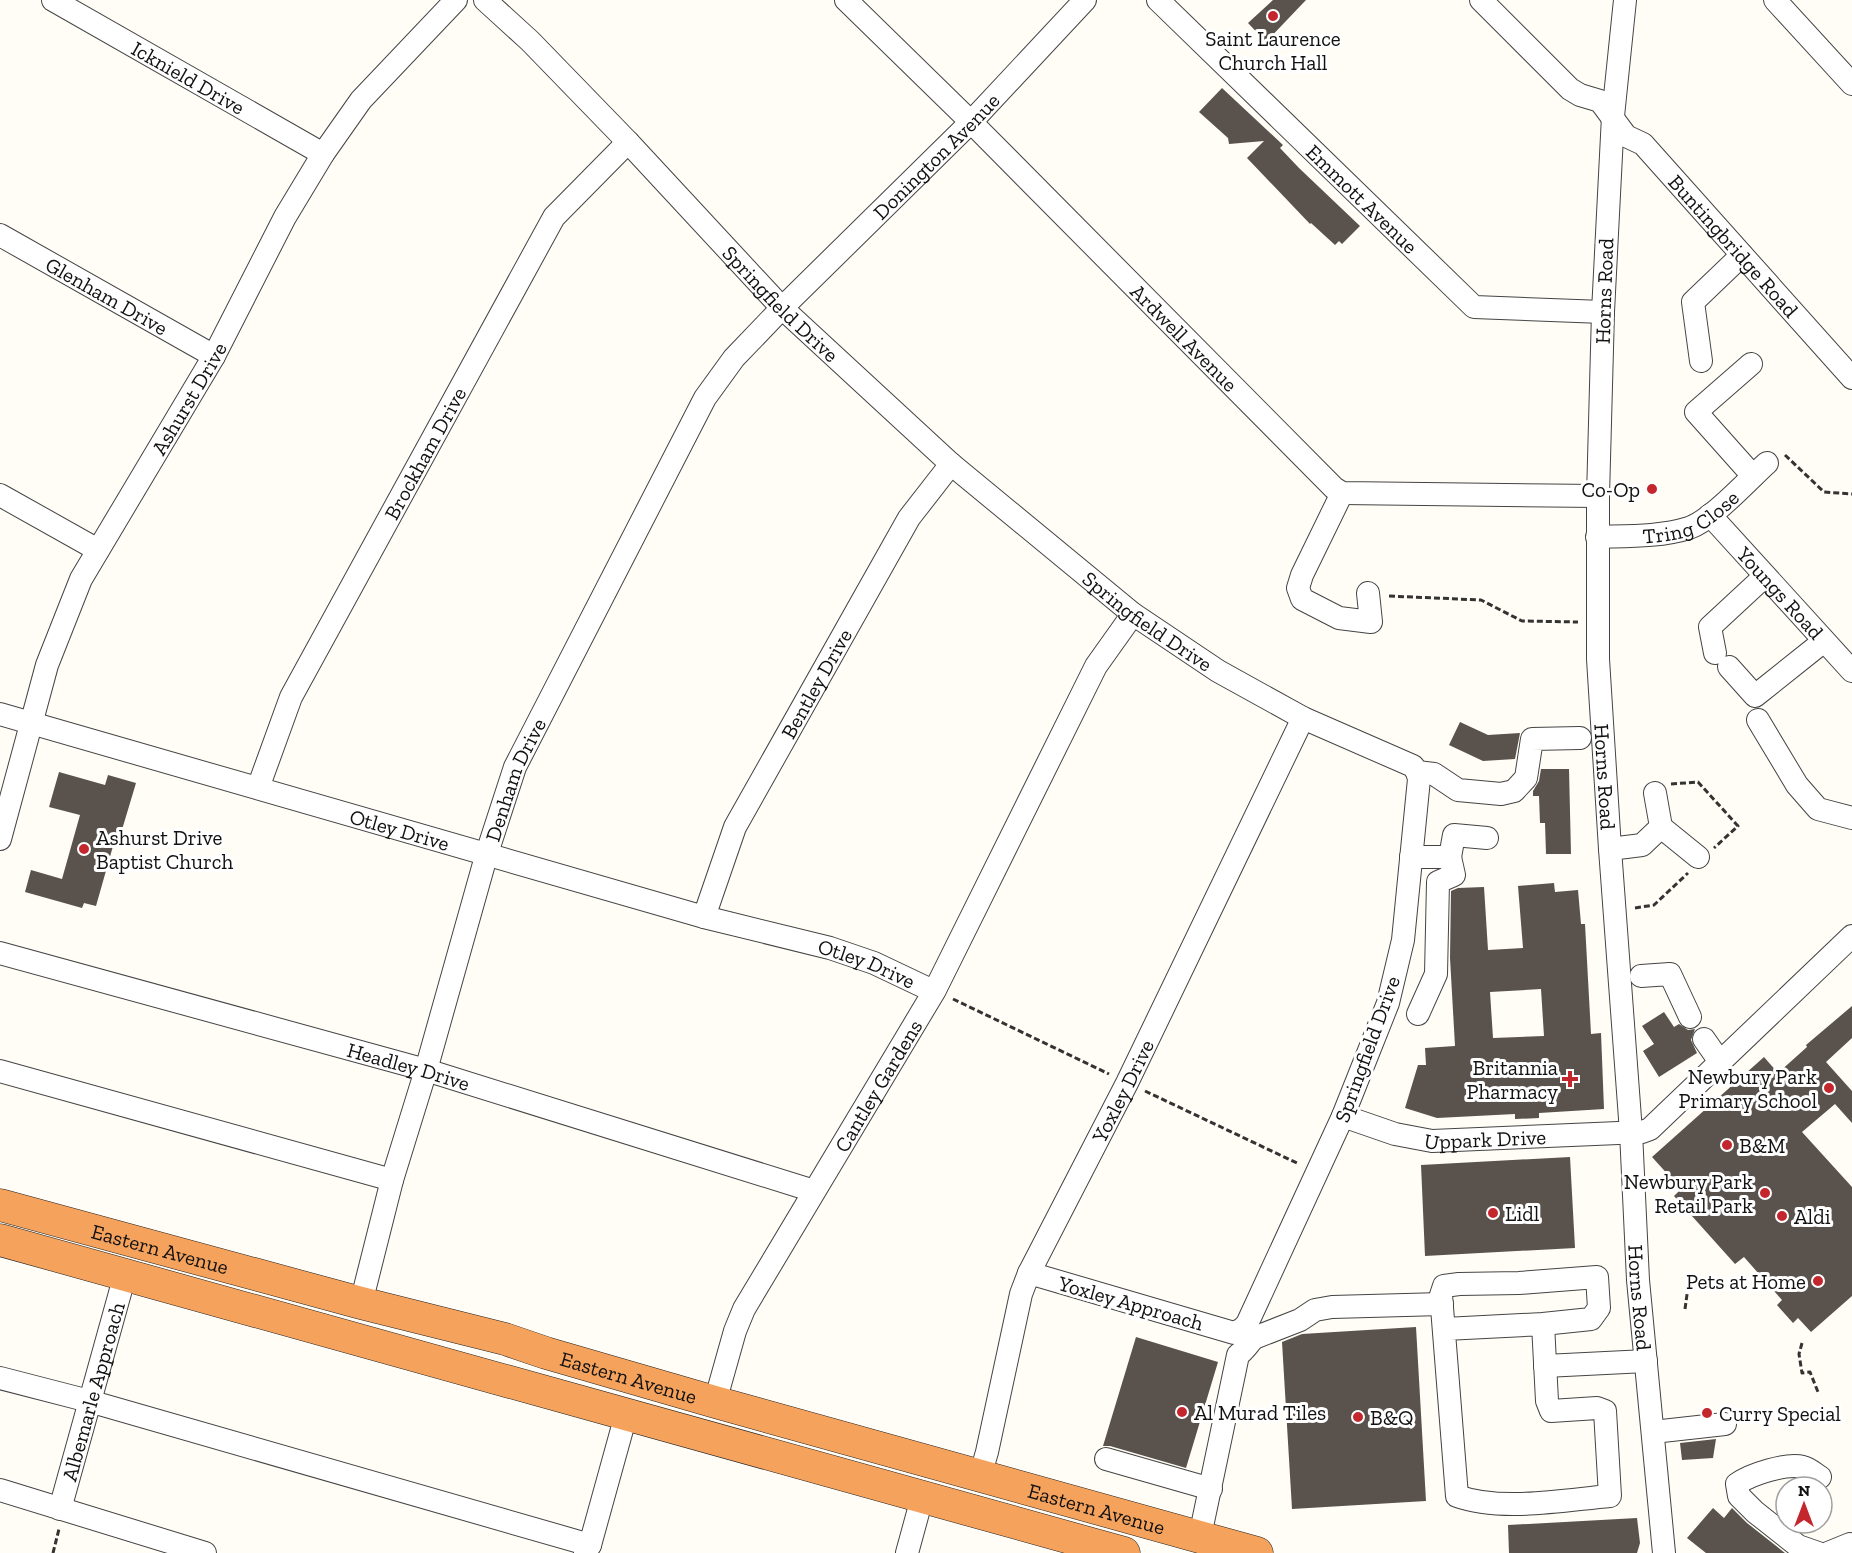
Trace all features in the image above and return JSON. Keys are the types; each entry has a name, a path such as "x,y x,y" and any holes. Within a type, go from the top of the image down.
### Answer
{"highway":[{"name":"Eastern Avenue","path":"0,1205 361,1303 505,1339 715,1402 1257,1553"},
{"name":"Eastern Avenue","path":"0,1240 1124,1553"}],"street":[{"name":"Icknield Drive","path":"53,0 323,154"},
{"name":"Springfield Drive","path":"485,0 530,41 628,141 782,308 951,464 1133,614 1218,671 1303,718 1413,766 1417,772 1419,779 1403,940 1388,1003 1343,1116 1236,1344 1211,1489 1200,1536"},
{"name":"Ardwell Avenue","path":"846,0 1341,493"},
{"name":"Donington Avenue","path":"782,308 971,122 1085,0"},
{"name":"Emmott Avenue","path":"1158,0 1474,307 1603,312"},
{"name":"Buntingbridge Road","path":"1481,0 1570,89 1580,95 1600,101 1626,136 1643,144 1852,378"},
{"name":"Horns Road","path":"1625,0 1613,116 1603,312 1597,537 1598,659 1631,1132 1638,1280 1664,1553"},
{"path":"1775,0 1852,84"},
{"name":"Ashurst Drive","path":"1,834 51,655 81,579 214,356 285,217 323,154 361,100 450,2"},
{"name":"Brockham Drive","path":"258,788 291,697 554,217 628,141"},
{"name":"Glenham Drive","path":"0,235 214,356"},
{"path":"1701,361 1693,302 1742,255"},
{"name":"Denham Drive","path":"361,1303 392,1180 426,1070 487,853 515,767 705,398 734,358 782,308"},
{"path":"1751,364 1696,412 1760,469"},
{"name":"Bentley Drive","path":"704,917 735,827 909,518 951,464"},
{"name":"Tring Close","path":"1597,537 1641,536 1690,527 1710,515 1760,469"},
{"path":"1368,599 1371,622 1339,618 1302,599 1298,588 1341,493 1598,496"},
{"path":"0,495 98,550"},
{"name":"Youngs Road","path":"1710,515 1852,671"},
{"path":"1765,576 1710,627 1722,660 1755,696 1824,641"},
{"name":"Cantley Gardens","path":"715,1402 735,1331 744,1309 933,991 1096,666 1133,614"},
{"name":"Otley Drive","path":"0,714 704,917 830,948 874,963 933,991"},
{"name":"Yoxley Drive","path":"980,1476 1021,1294 1029,1273 1127,1083 1303,718"},
{"path":"1758,720 1797,785 1818,808 1852,818"},
{"path":"1417,772 1434,774 1458,790 1501,794 1514,791 1527,778 1532,739 1580,738"},
{"path":"1655,793 1661,827 1698,857"},
{"path":"1610,849 1642,845 1661,827"},
{"path":"1418,1014 1436,974 1438,882 1454,875 1450,857 1454,835 1487,838"},
{"path":"1411,857 1450,857"},
{"name":"Uppark Drive","path":"1343,1116 1412,1139 1432,1142 1642,1132 1650,1129 1852,936"},
{"name":"Headley Drive","path":"0,953 426,1070 813,1191"},
{"path":"1641,976 1670,974 1690,1017"},
{"path":"1704,1039 1720,1062"},
{"path":"0,1071 392,1180"},
{"name":"Yoxley Approach","path":"1029,1273 1236,1344"},
{"name":"Albemarle Approach","path":"62,1509 124,1275"},
{"path":"1445,1329 1592,1319 1599,1308 1597,1277 1444,1286 1441,1295 1457,1496 1472,1502 1505,1504 1610,1496 1605,1411 1597,1408 1551,1411 1547,1401 1544,1324"},
{"path":"1236,1344 1300,1320 1316,1310 1332,1307 1442,1304"},
{"path":"1545,1366 1646,1361"},
{"path":"0,1378 89,1401 587,1549 626,1415"},
{"path":"1653,1432 1725,1424"},
{"path":"1106,1459 1211,1489"},
{"path":"1811,1472 1786,1467 1747,1477 1737,1484 1739,1496 1755,1512 1798,1546 1818,1553"},
{"path":"0,1490 205,1553"},
{"path":"907,1553 922,1498"},
{"path":"1828,1553 1851,1544"}],"path":[{"path":"1760,469 1786,454 1824,492 1852,494"},
{"path":"1368,599 1378,596 1481,600 1522,621 1598,623"},
{"path":"1685,1309 1689,1280"},
{"path":"1802,1343 1799,1354 1802,1373 1810,1372 1818,1392"},
{"path":"53,1553 62,1509"}],"building":[{"name":"Saint Laurence Church Hall","path":"1273,0 1306,0 1266,42 1248,23"},
{"path":"1222,88 1283,145 1280,148 1299,168 1360,226 1342,244 1339,241 1335,245 1310,224 1247,158 1264,141 1229,144 1228,138 1199,112"},
{"path":"1460,722 1488,735 1520,733 1515,759 1483,761 1449,745"},
{"path":"1541,769 1569,769 1571,854 1546,854 1545,823 1540,823 1539,796 1533,796"},
{"path":"59,772 105,785 108,775 136,783 121,833 117,832 96,906 84,903 82,908 25,892 31,870 62,879 80,815 49,807"},
{"path":"1554,883 1555,892 1578,890 1581,924 1585,924 1591,1034 1601,1033 1604,1109 1539,1113 1539,1118 1515,1119 1515,1114 1437,1118 1405,1108 1418,1065 1426,1065 1425,1048 1455,1046 1450,958 1451,891 1458,888 1484,887 1488,950 1523,948 1518,886","holes":["1541,989 1544,1036 1493,1038 1490,992"]},
{"name":"Newbury Park Retail Park","path":"1852,1006 1852,1038 1826,1062 1852,1091 1852,1123 1835,1104 1802,1132 1852,1187 1852,1296 1811,1332 1798,1318 1793,1323 1777,1305 1782,1300 1744,1257 1735,1264 1674,1196 1681,1189 1652,1157 1764,1057 1778,1073 1807,1047 1806,1045"},
{"path":"1664,1012 1674,1027 1679,1024 1688,1030 1695,1029 1691,1040 1697,1053 1659,1077 1643,1051 1654,1044 1642,1026"},
{"path":"1570,1157 1575,1248 1425,1256 1421,1165"},
{"path":"1416,1327 1426,1501 1292,1509 1282,1342 1302,1334"},
{"path":"1136,1337 1218,1362 1186,1468 1103,1446"},
{"path":"1716,1439 1713,1458 1682,1460 1680,1443"},
{"path":"1713,1508 1724,1518 1732,1508 1785,1553 1706,1553 1687,1538"},
{"path":"1637,1518 1640,1543 1637,1553 1509,1553 1508,1525"}],"place":[{"name":"Saint Laurence Church Hall","path":"1273,16"},
{"name":"Co-Op","path":"1652,489"},
{"name":"Ashurst Drive Baptist Church","path":"84,849"},
{"name":"Britannia Pharmacy","path":"1570,1079"},
{"name":"Newbury Park Primary School","path":"1829,1088"},
{"name":"B&M","path":"1727,1145"},
{"name":"Newbury Park Retail Park","path":"1765,1193"},
{"name":"Lidl","path":"1493,1213"},
{"name":"Aldi","path":"1782,1216"},
{"name":"Pets at Home","path":"1818,1281"},
{"name":"Al Murad Tiles","path":"1182,1412"},
{"name":"Curry Special","path":"1707,1413"},
{"name":"B&Q","path":"1358,1417"}]}
